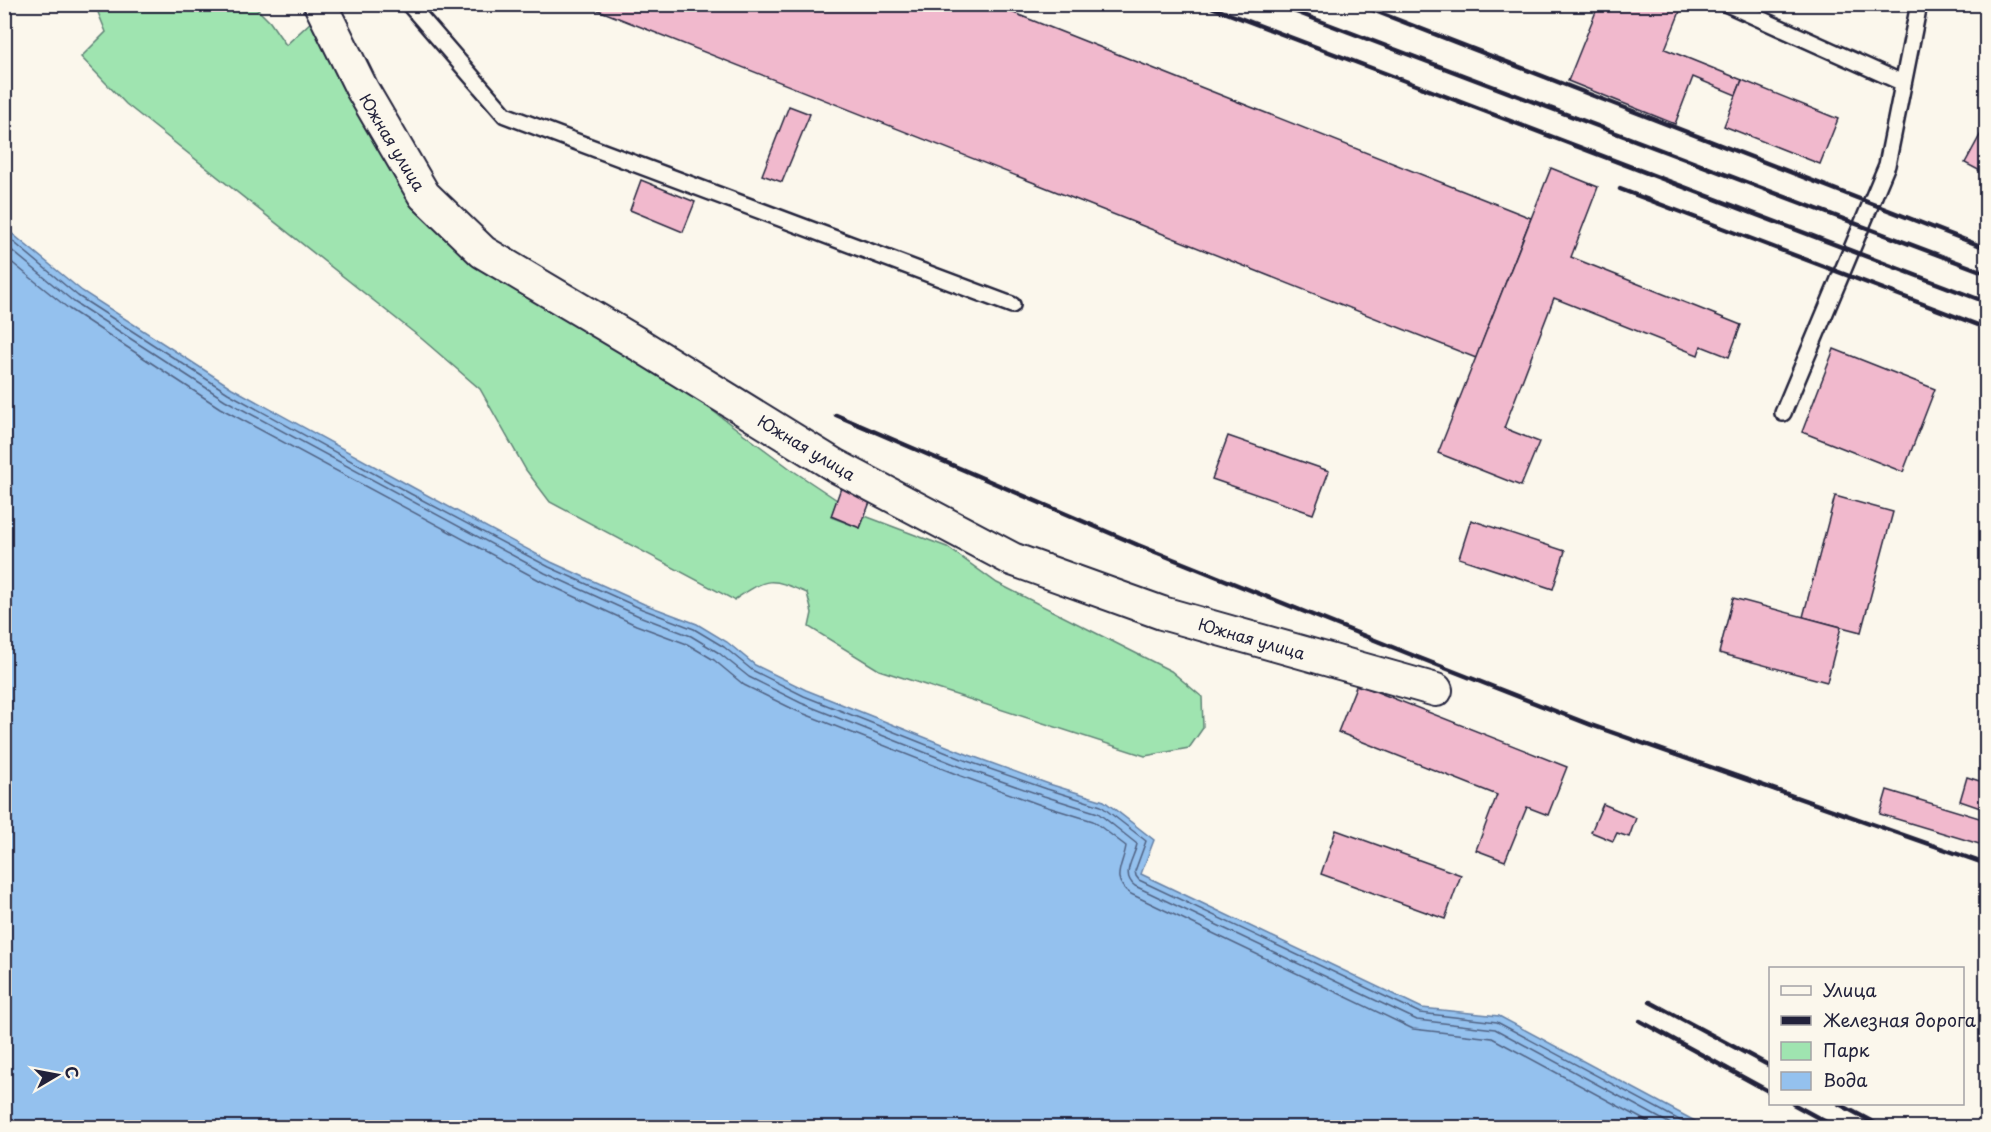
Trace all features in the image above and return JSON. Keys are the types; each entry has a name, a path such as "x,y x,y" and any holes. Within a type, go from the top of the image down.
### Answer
{"street":[{"name":"Южная улица","path":"320,4 362,89 424,195 483,252 836,466 1012,559 1162,613 1436,690"}],"lane":[{"path":"409,4 505,115 1012,305"},
{"path":"1727,4 1903,82"},
{"path":"1783,413 1887,165 1919,4"}],"green space":[{"path":"95,5 253,5 270,22 286,45 312,21 426,210 638,355 792,470 837,500 831,517 860,528 865,516 947,547 997,583 1171,671 1202,697 1203,728 1189,748 1145,756 879,670 809,627 812,613 807,593 784,584 769,582 762,583 734,600 550,502 526,470 480,389 422,339 126,104 81,57 106,32"}],"water":[{"path":"4,227 82,291 232,388 551,562 644,604 697,624 727,642 755,665 806,690 969,755 1104,801 1154,840 1141,874 1422,1008 1499,1016 1706,1127 5,1127"}],"building":[{"path":"583,4 991,4 1531,218 1476,358"},
{"path":"1599,4 1683,4 1665,49 1742,80 1736,95 1693,77 1675,124 1568,81"},
{"path":"1742,80 1838,119 1820,164 1724,126"},
{"path":"789,106 810,114 782,182 762,175"},
{"path":"1984,128 1986,129 1986,174 1965,163"},
{"path":"1551,168 1598,187 1571,257 1741,325 1729,357 1701,346 1698,355 1554,298 1504,428 1539,442 1521,486 1438,453"},
{"path":"641,180 695,202 683,232 630,210"},
{"path":"1834,349 1935,389 1903,472 1802,432"},
{"path":"1228,436 1329,471 1313,514 1212,479"},
{"path":"842,485 872,497 860,528 831,516"},
{"path":"1835,496 1893,512 1861,632 1803,617"},
{"path":"1471,520 1565,551 1553,589 1459,558"},
{"path":"1733,598 1841,627 1827,682 1719,653"},
{"path":"1357,684 1567,767 1548,815 1527,807 1505,861 1476,850 1497,795 1338,732"},
{"path":"1967,777 1986,783 1986,810 1960,801"},
{"path":"1887,790 1986,820 1986,846 1880,814"},
{"path":"1603,804 1636,818 1629,837 1617,833 1613,841 1591,832"},
{"path":"1336,830 1461,875 1445,919 1321,874"}],"railway":[{"path":"1203,4 1986,302"},
{"path":"1275,4 1986,273"},
{"path":"1357,4 1986,248"},
{"path":"1620,189 1986,328"},
{"path":"836,415 1138,545 1591,725 1986,864"},
{"path":"1650,1002 1769,1065"},
{"path":"1640,1021 1769,1091"},
{"path":"1795,1105 1837,1128"},
{"path":"1841,1105 1884,1128"}]}
